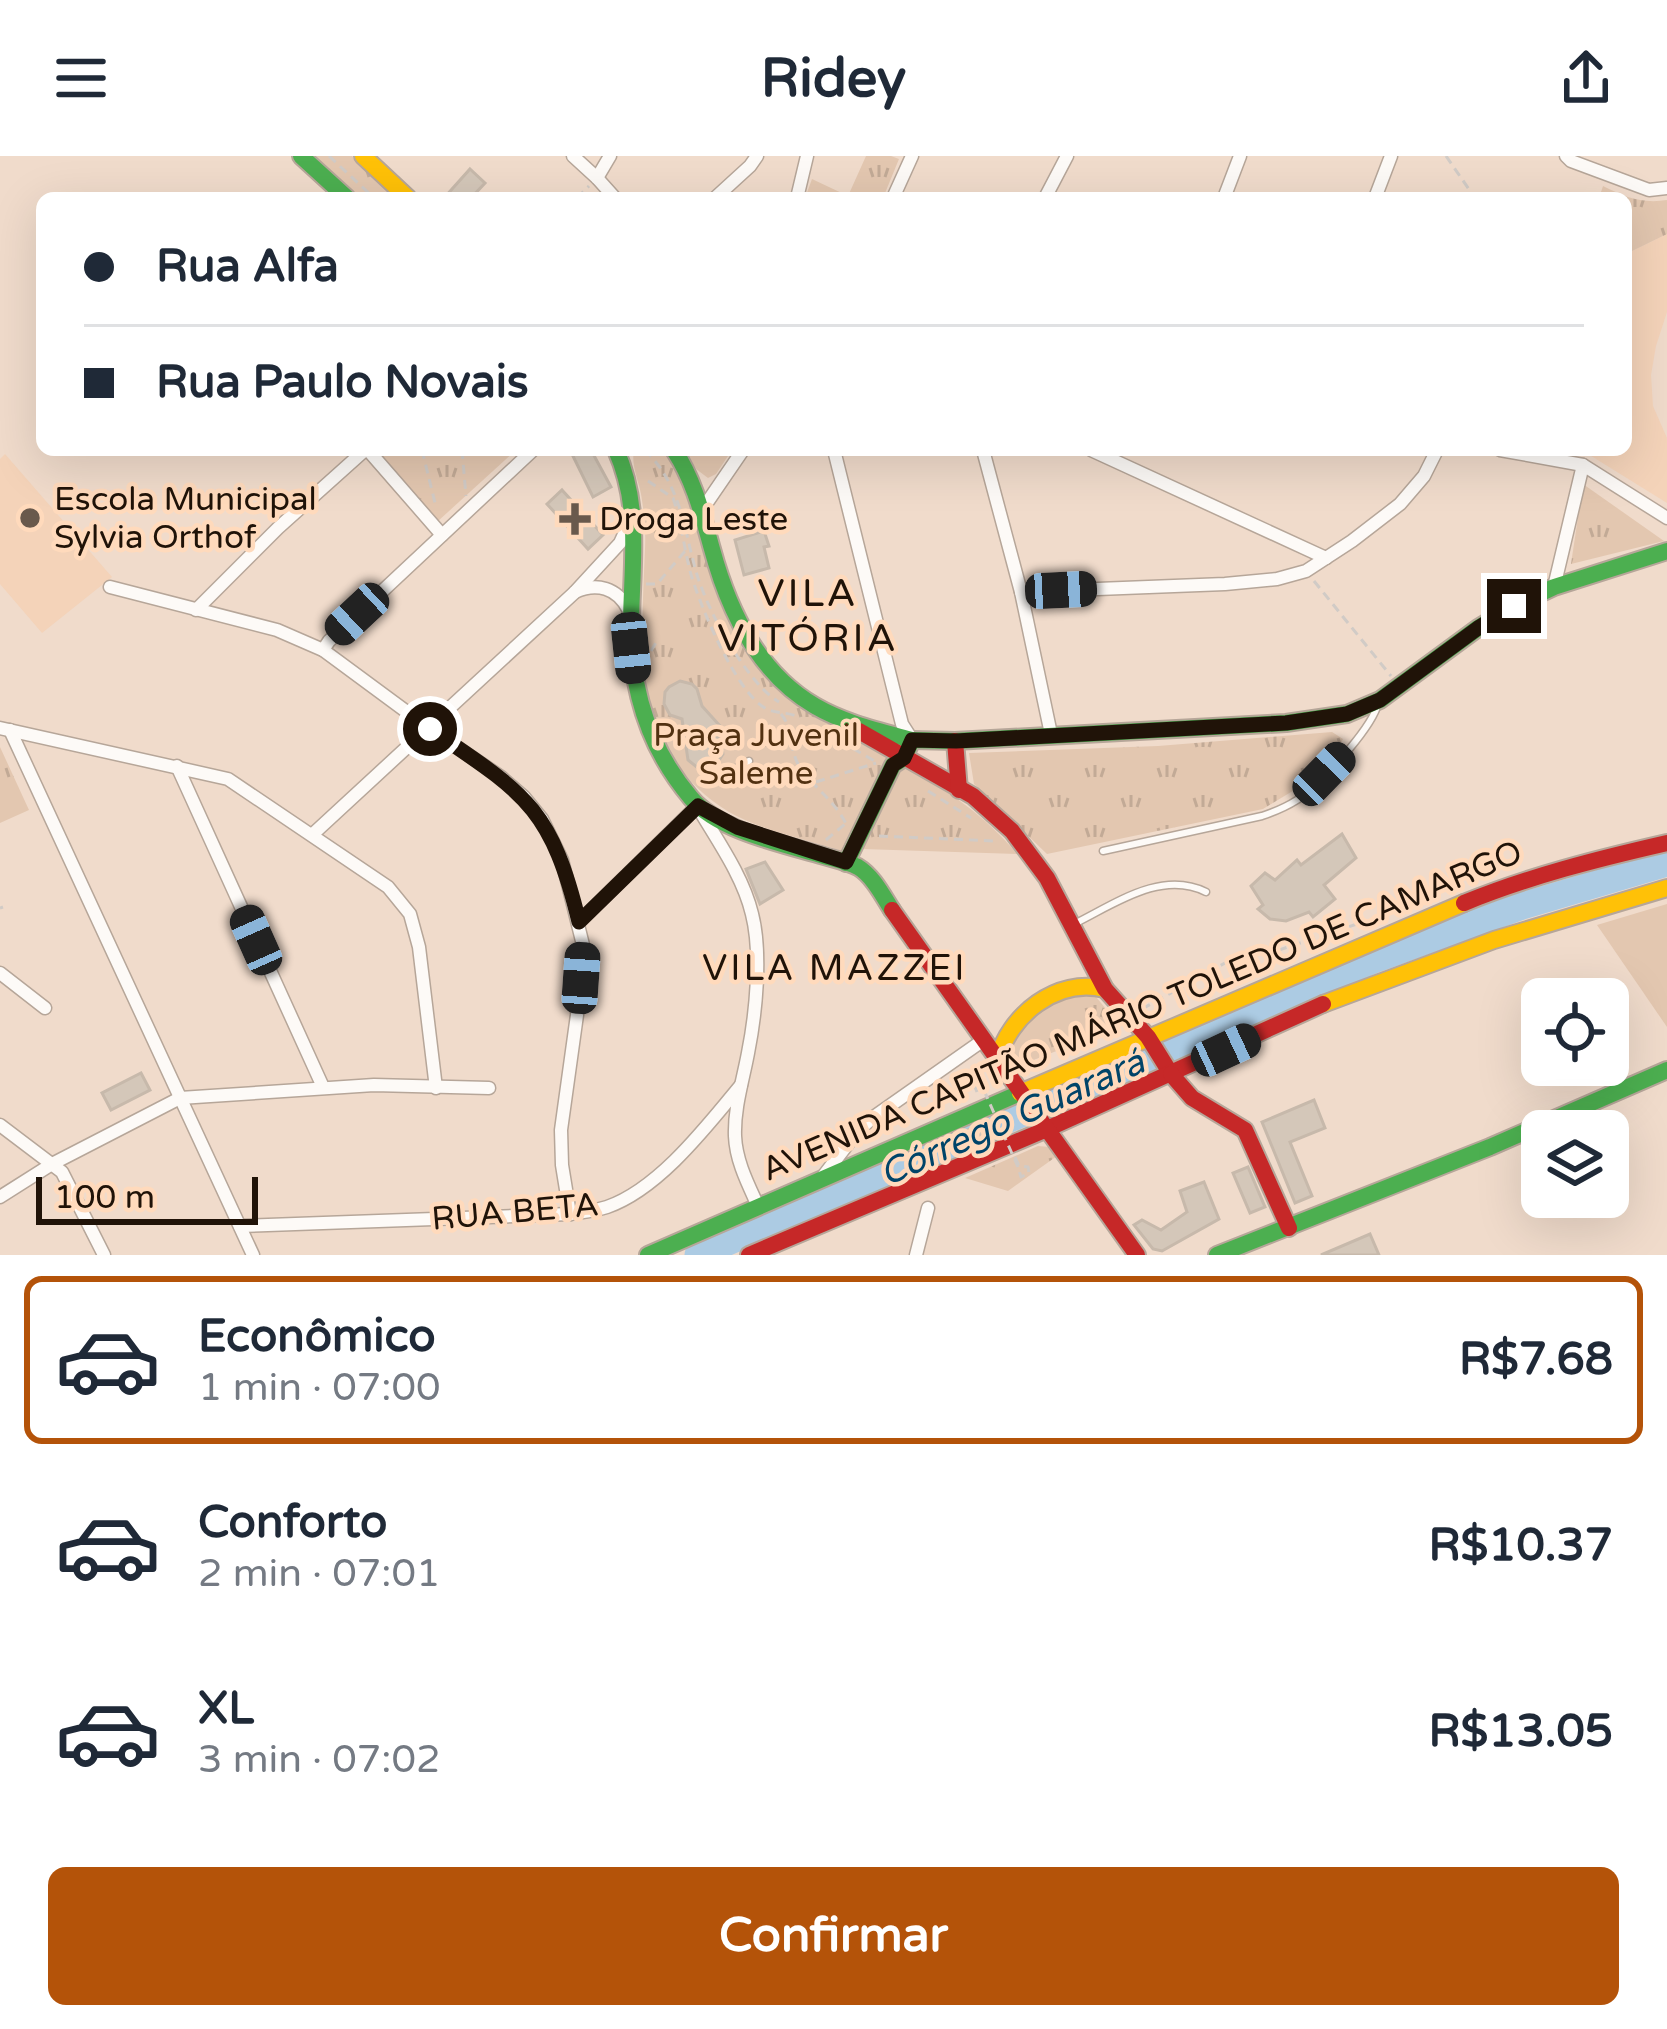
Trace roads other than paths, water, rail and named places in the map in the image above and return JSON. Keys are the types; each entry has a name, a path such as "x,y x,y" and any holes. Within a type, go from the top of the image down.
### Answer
{"main road":[{"path":"301,156 340,192"},
{"path":"363,156 402,192"},
{"path":"620,456 635,543 630,615 634,679 648,736 661,759 698,806 750,832 846,862 870,878 1137,1255"},
{"path":"677,456 704,507 722,583 754,649 809,704 973,796 1021,842 1047,878 1105,989 1192,1098 1245,1130 1288,1228"},
{"path":"834,716 912,740 956,741 1286,723 1347,714 1380,700 1514,606 1554,587 1667,551"},
{"path":"846,862 893,765 904,758 912,740"},
{"path":"956,741 959,790"},
{"name":"AVENIDA CAPITÃO MÁRIO TOLEDO DE CAMARGO","path":"749,1255 1043,1124 1378,938 1508,885 1667,843"},
{"name":"AVENIDA CAPITÃO MÁRIO TOLEDO DE CAMARGO","path":"648,1255 1023,1098 1331,1000 1526,929 1667,888"},
{"path":"997,1061 1000,1044 1017,1018 1066,987 1081,984 1105,989"},
{"path":"1217,1255 1490,1147 1667,1070"}],"street":[{"path":"572,156 610,192"},
{"path":"597,178 610,156"},
{"path":"798,192 806,156"},
{"path":"895,192 912,156"},
{"path":"1048,192 1067,156"},
{"path":"1226,192 1240,156"},
{"path":"1377,192 1391,156"},
{"path":"1567,156 1649,190 1667,188"},
{"path":"722,192 758,159"},
{"path":"196,610 278,528 360,456"},
{"path":"372,456 442,535"},
{"path":"322,650 527,456"},
{"path":"704,507 739,456"},
{"path":"835,456 902,724 912,740"},
{"path":"985,456 1021,592 1051,734"},
{"path":"1104,456 1326,558"},
{"path":"1021,592 1225,584 1306,571 1400,504 1434,456"},
{"path":"1533,456 1583,465 1667,518"},
{"path":"1554,587 1583,465"},
{"path":"313,834 574,593 620,543 633,512"},
{"path":"110,587 277,630 322,650 501,777 542,819 562,860 584,945 560,1130 570,1214"},
{"path":"574,593 585,588 608,589 626,604 630,615"},
{"path":"5,729 228,779 388,886 410,914 419,947 436,1088"},
{"path":"5,729 253,1255"},
{"path":"177,766 323,1087"},
{"path":"579,922 698,806 753,916 754,1018 736,1114 736,1150 758,1207"},
{"path":"730,863 750,832"},
{"path":"0,973 44,1008"},
{"path":"821,1180 871,1119 982,1041"},
{"path":"0,1197 52,1164 180,1098 374,1085 489,1088"},
{"name":"RUA BETA","path":"240,1226 570,1214 608,1207 660,1174 742,1085"},
{"path":"0,1125 67,1180 104,1255"},
{"path":"916,1255 928,1208"}],"lane":[{"path":"1103,851 1280,810 1310,790 1355,741 1380,700"},
{"path":"718,778 749,761"},
{"path":"1070,926 1163,884 1184,884 1206,892"}],"waterway":[{"name":"Córrego Guarará","path":"698,1255 1376,959 1522,906 1667,863"}],"place":[{"name":"Escola Municipal Sylvia Orthof","path":"30,518"},
{"name":"Droga Leste","path":"575,519"}],"district":[{"name":"VILA VITÓRIA","path":"808,616"},
{"name":"VILA MAZZEI","path":"835,968"}],"park label":[{"name":"Praça Juvenil Saleme","path":"756,754"}]}
